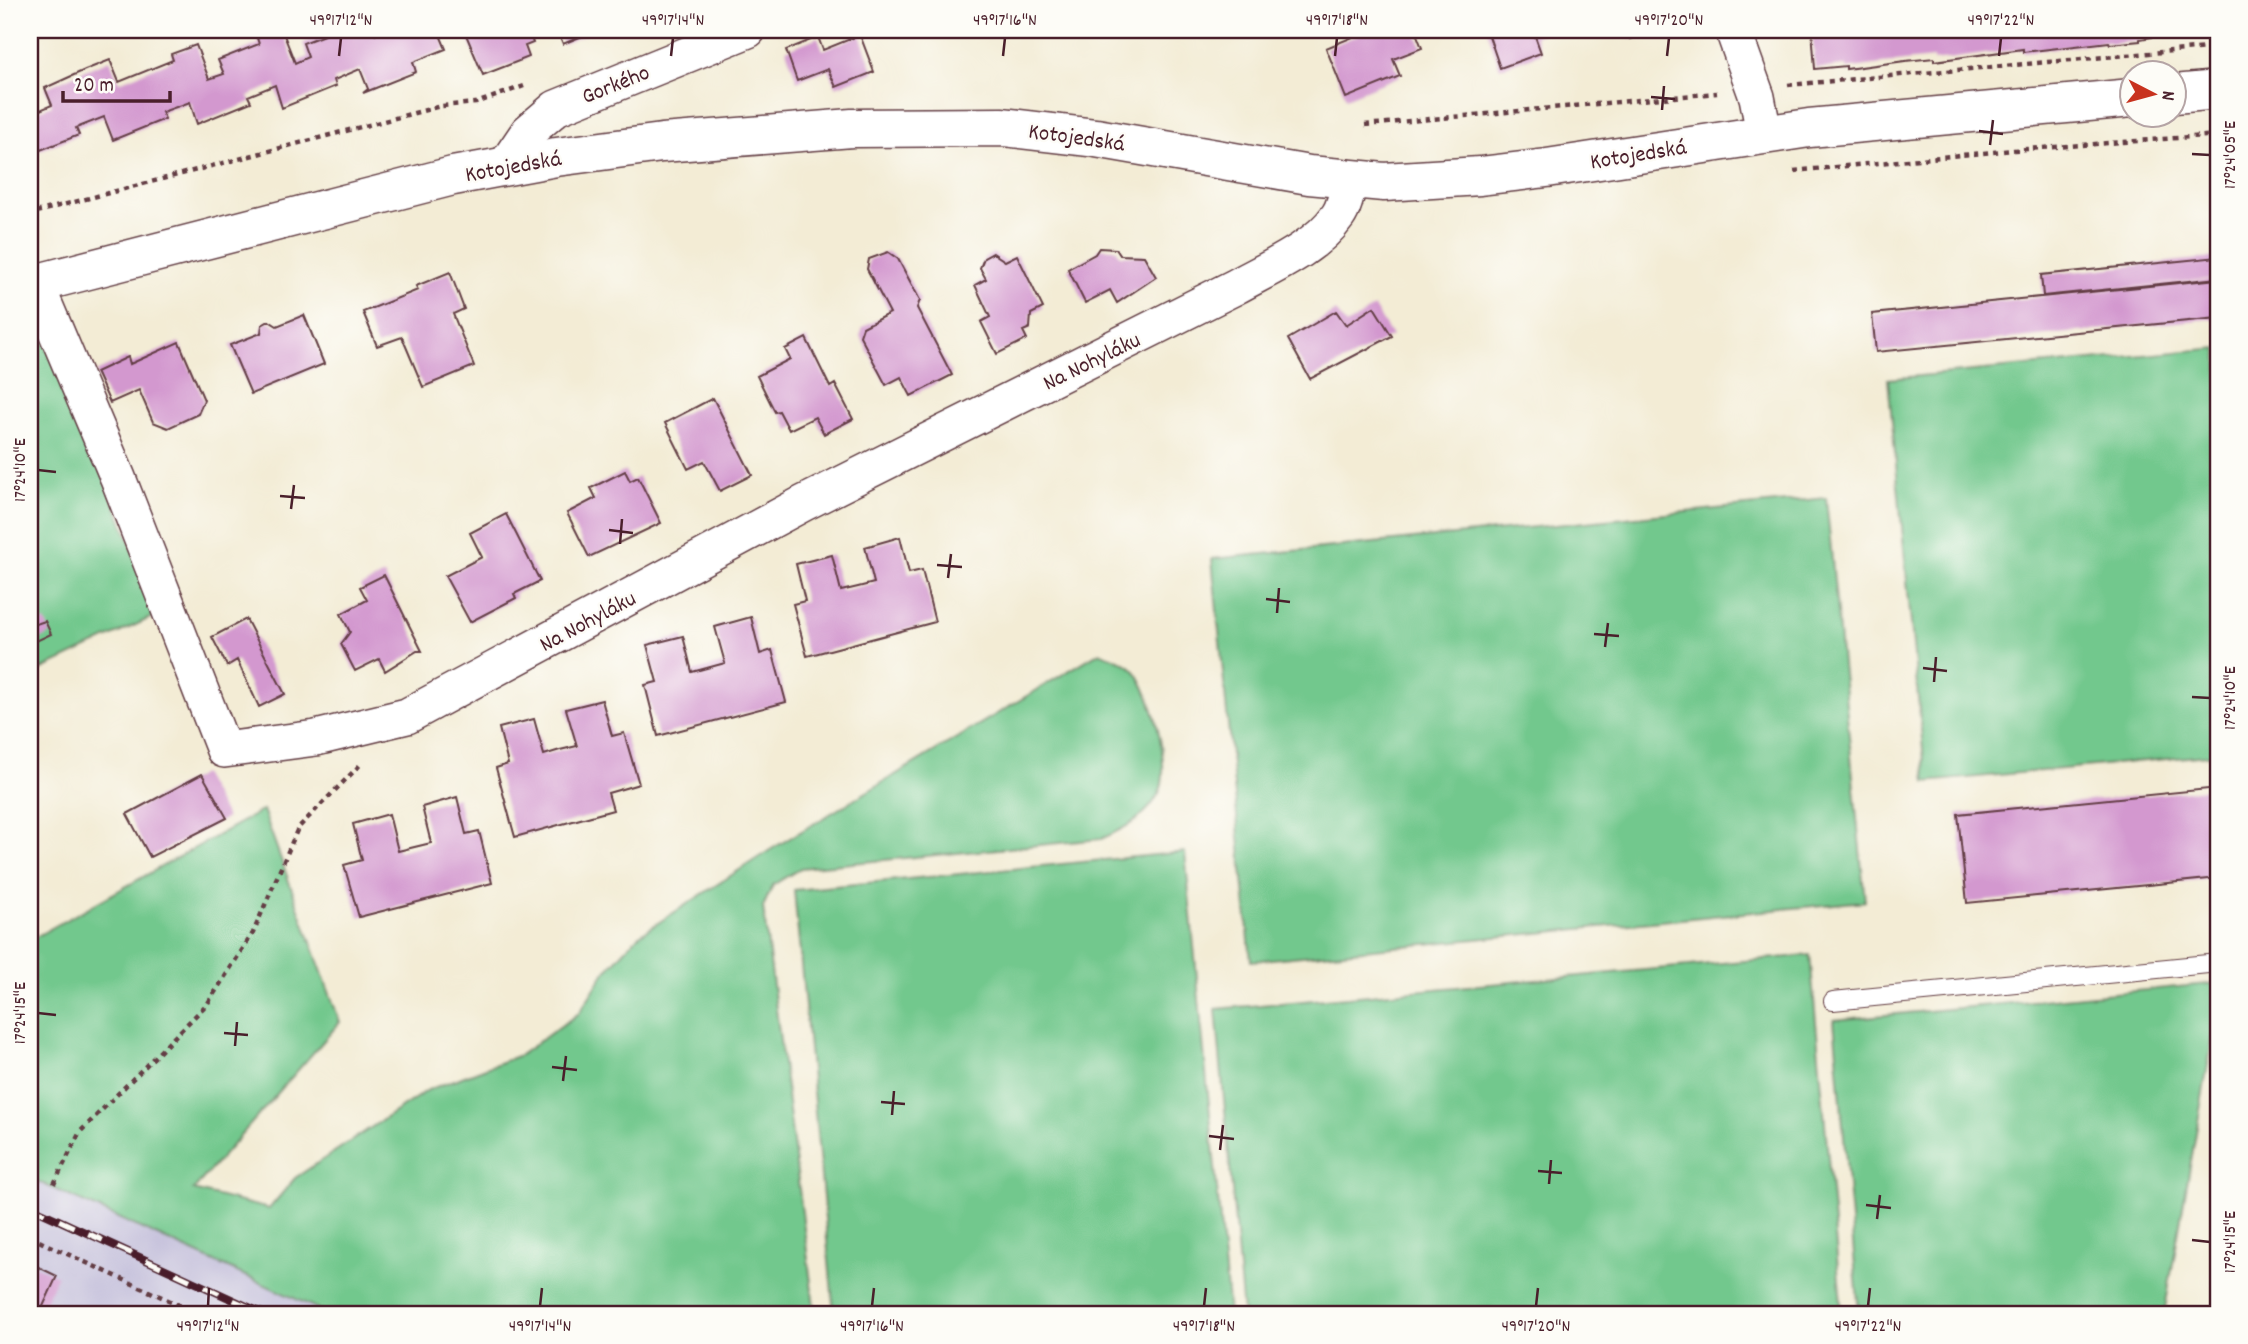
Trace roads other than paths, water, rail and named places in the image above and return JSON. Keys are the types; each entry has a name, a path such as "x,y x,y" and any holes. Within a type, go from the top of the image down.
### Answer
{"main road":[{"path":"2188,93 2218,90"},
{"name":"Kotojedská","path":"33,284 396,189 505,166 662,143 852,128 957,125 1096,138 1350,180 1384,182 1480,176 1764,133 2118,99"}],"street":[{"name":"Gorkého","path":"505,166 528,132 556,108 747,30"},
{"path":"1733,30 1755,90 1764,133"},
{"name":"Na Nohyláku","path":"33,284 118,478 224,750 316,738 407,716 804,503 1235,287 1289,256 1328,228 1340,214 1350,180"}],"lane":[{"path":"1833,1002 2218,963"}],"railway":[{"path":"30,1207 264,1314"}]}
